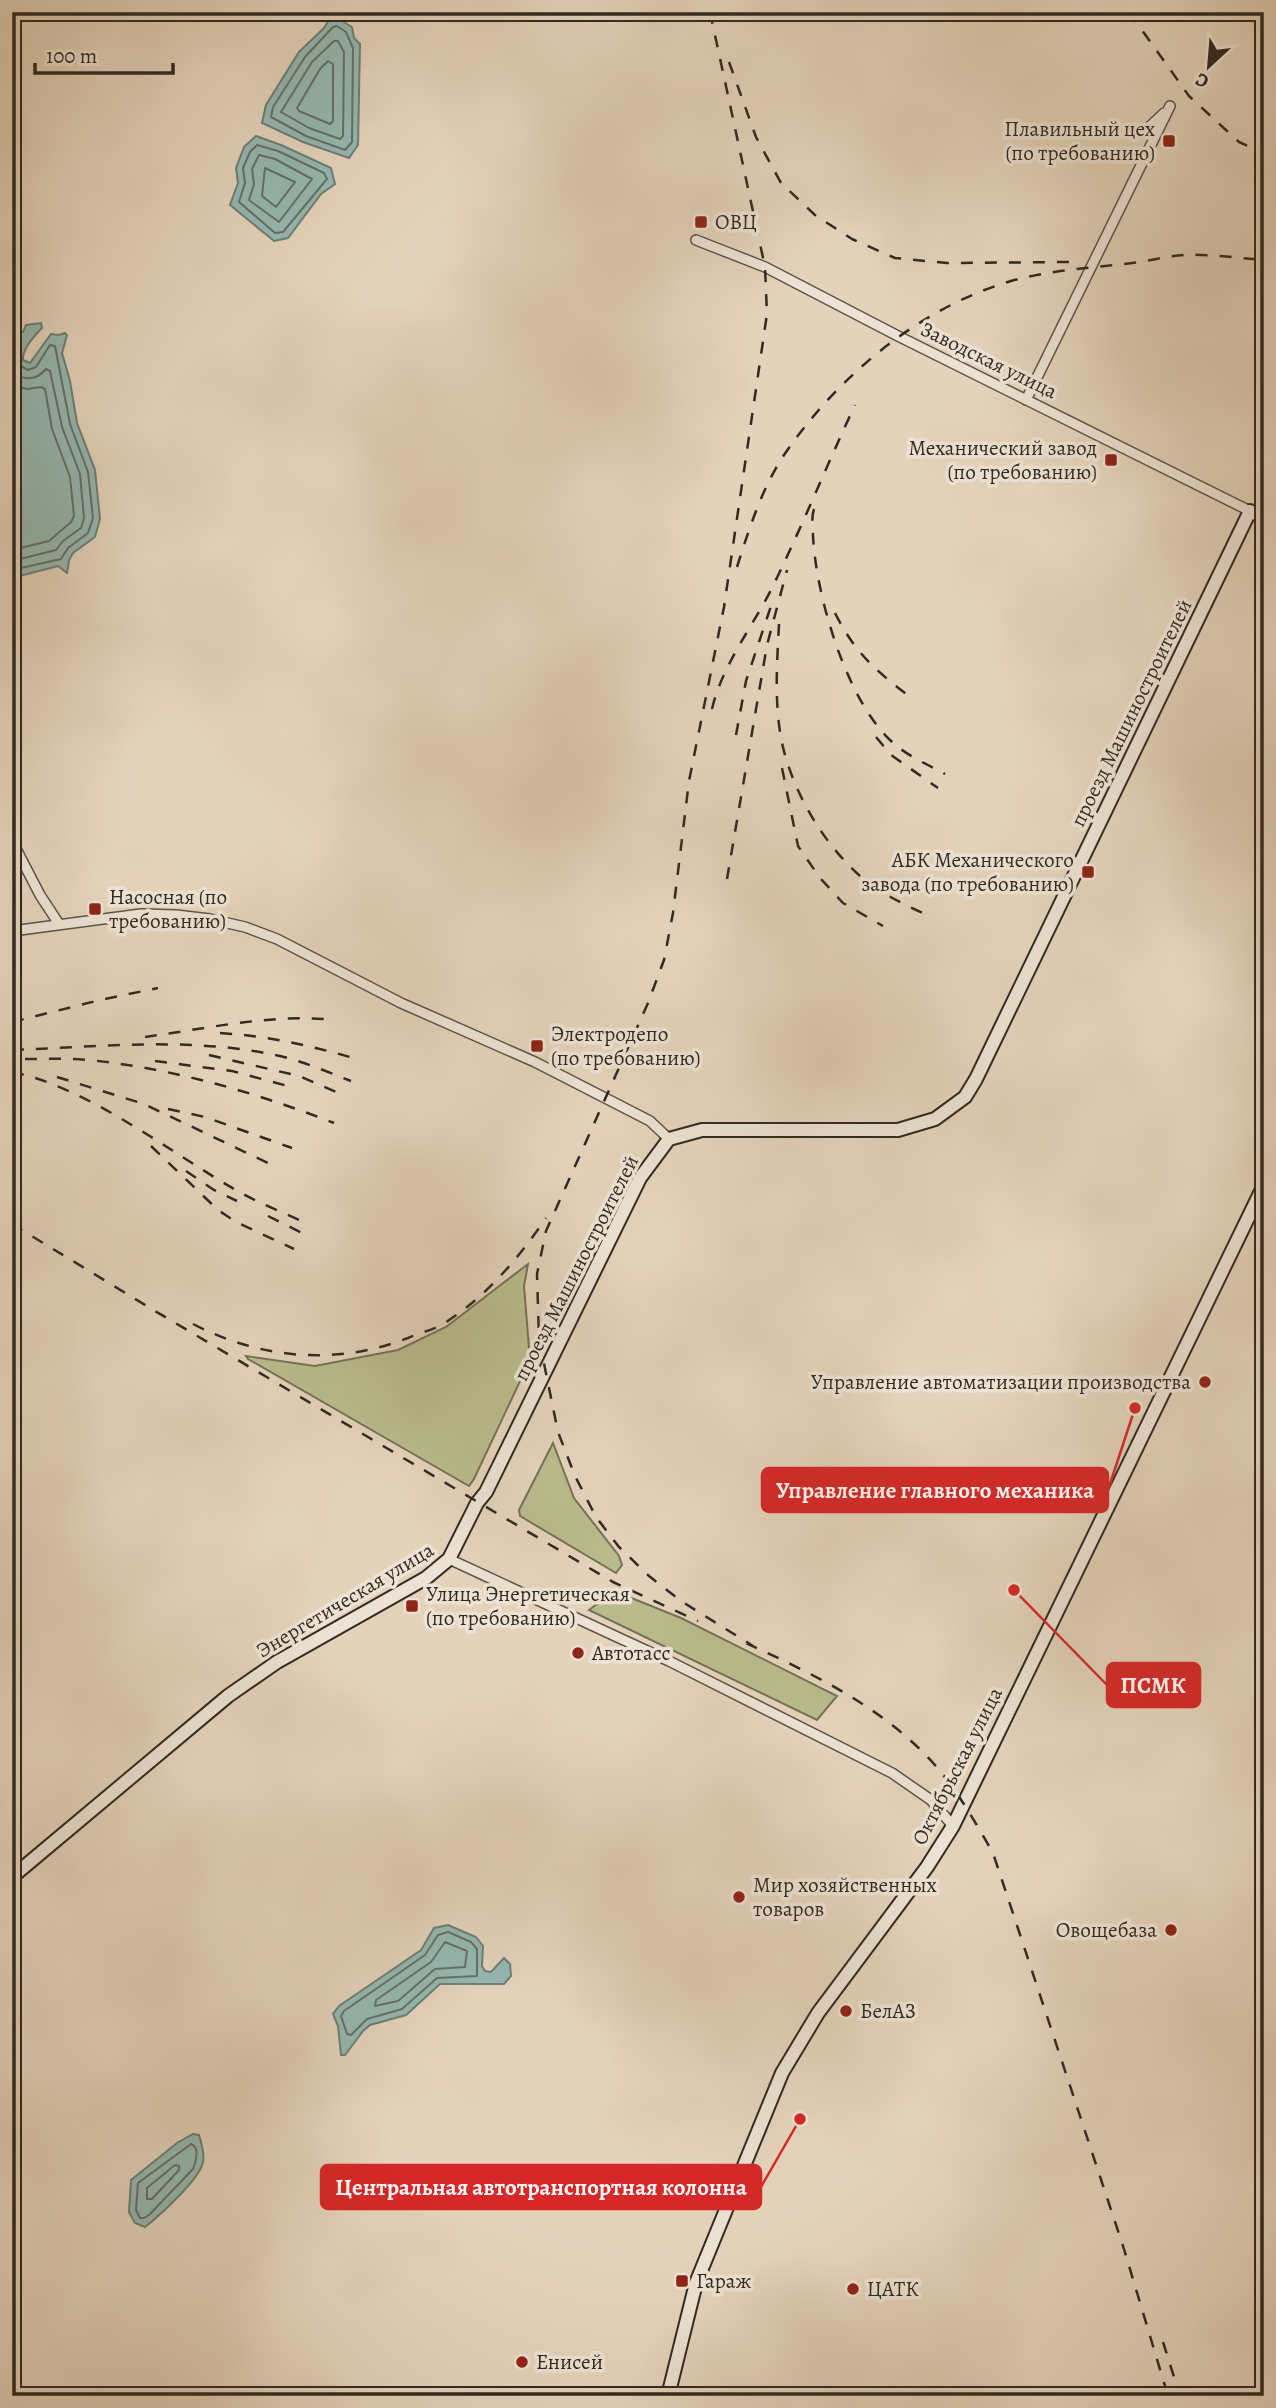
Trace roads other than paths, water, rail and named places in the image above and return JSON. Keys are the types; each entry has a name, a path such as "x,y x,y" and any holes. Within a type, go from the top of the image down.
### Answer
{"street":[{"path":"1026,400 1156,135"},
{"name":"Заводская улица","path":"696,240 765,267 1264,518"},
{"name":"проезд Машиностроителей","path":"449,1559 477,1503 486,1492 640,1178 669,1139 702,1130 898,1130 935,1119 965,1097 989,1054 1250,511"},
{"path":"12,841 40,895 60,924"},
{"path":"12,930 141,914 210,919 244,927 277,939 401,1003 535,1062 650,1121 669,1139"},
{"name":"Октябрьская улица","path":"668,2396 696,2283 782,2073 818,2013 927,1867 953,1826 1264,1185"},
{"name":"Энергетическая улица","path":"12,1877 228,1696 277,1662 426,1578 449,1559 669,1661 881,1767 931,1800 953,1826"}],"water":[{"path":"332,15 352,27 354,38 360,44 358,145 349,158 303,142 262,123 266,105 299,52 324,28"},
{"path":"256,136 331,168 335,184 321,194 288,238 274,241 230,205 238,183 236,168 244,147"},
{"path":"41,323 42,328 26,347 23,360 30,363 51,334 67,335 62,353 77,423 95,470 100,519 95,537 73,553 67,573 58,566 16,577 12,576 12,332 23,332 26,325"},
{"path":"448,1925 476,1937 483,1946 482,1966 485,1971 491,1972 504,1958 510,1964 511,1976 504,1984 440,1984 406,2015 370,2025 345,2055 341,2055 338,2026 333,2014 339,2006 421,1950 434,1928"},
{"path":"193,2134 199,2135 203,2159 195,2178 145,2227 135,2223 129,2212 131,2180 177,2143"}],"railway":[{"path":"710,12 765,267 767,314 724,607 689,781 673,913 664,960 648,1003 546,1231 537,1274 539,1339 558,1432 575,1476 596,1517 619,1547 649,1576 681,1601 753,1646"},
{"path":"1129,12 1189,96 1239,142 1264,153"},
{"path":"729,62 756,137 781,183 815,215 852,239 895,258 947,263 1069,262"},
{"path":"737,567 769,481 805,426 829,398 883,348 944,308 1011,281 1056,272 1184,255 1264,260"},
{"path":"712,709 723,678 771,590 855,405"},
{"path":"814,509 813,536 820,587 836,645 847,673 874,722 890,740 916,759 945,774"},
{"path":"727,879 767,645 787,570"},
{"path":"736,735 746,681 771,606"},
{"path":"835,613 850,639 867,660 910,697"},
{"path":"779,624 779,728 787,761 801,798 833,848 846,863 867,882 925,914"},
{"path":"876,737 891,755 938,788"},
{"path":"782,768 798,846 820,878 843,903 883,926"},
{"path":"12,1022 158,988"},
{"path":"145,1037 257,1021 324,1019"},
{"path":"220,1033 291,1042 360,1060"},
{"path":"12,1050 174,1044 206,1046 280,1056 351,1081"},
{"path":"209,1055 299,1076 343,1095"},
{"path":"25,1059 89,1060 152,1069 214,1083 334,1123"},
{"path":"155,1061 232,1071 295,1088"},
{"path":"12,1072 69,1091 98,1105 234,1189 306,1223"},
{"path":"57,1077 144,1104 270,1164"},
{"path":"168,1109 205,1117 292,1148"},
{"path":"151,1146 218,1210 236,1222 294,1249"},
{"path":"186,1171 214,1190 237,1201"},
{"path":"268,1216 302,1233"},
{"path":"193,1324 245,1345 299,1355 354,1353 381,1347 435,1328 458,1314 500,1277 546,1218"},
{"path":"12,1224 613,1582 698,1621"},
{"path":"746,1643 821,1680 893,1725 943,1774 993,1853 1123,2246 1168,2396"},
{"path":"1163,2342 1180,2396"}],"place":[{"name":"Плавильный цех (по требованию)","path":"1169,141"},
{"name":"ОВЦ","path":"701,222"},
{"name":"Механический завод (по требованию)","path":"1111,460"},
{"name":"АБК Механического завода (по требованию)","path":"1088,872"},
{"name":"Насосная (по требованию)","path":"95,909"},
{"name":"Электродепо (по требованию)","path":"537,1046"},
{"name":"Управление автоматизации производства","path":"1205,1382"},
{"name":"Управление главного механика","path":"1135,1408"},
{"name":"ПСМК","path":"1014,1590"},
{"name":"Улица Энергетическая (по требованию)","path":"412,1606"},
{"name":"Автотасс","path":"578,1653"},
{"name":"Мир хозяйственных товаров","path":"739,1897"},
{"name":"Овощебаза","path":"1171,1930"},
{"name":"БелАЗ","path":"846,2011"},
{"name":"Центральная автотранспортная колонна","path":"800,2119"},
{"name":"Гараж","path":"682,2281"},
{"name":"ЦАТК","path":"853,2289"},
{"name":"Енисей","path":"522,2362"}]}
